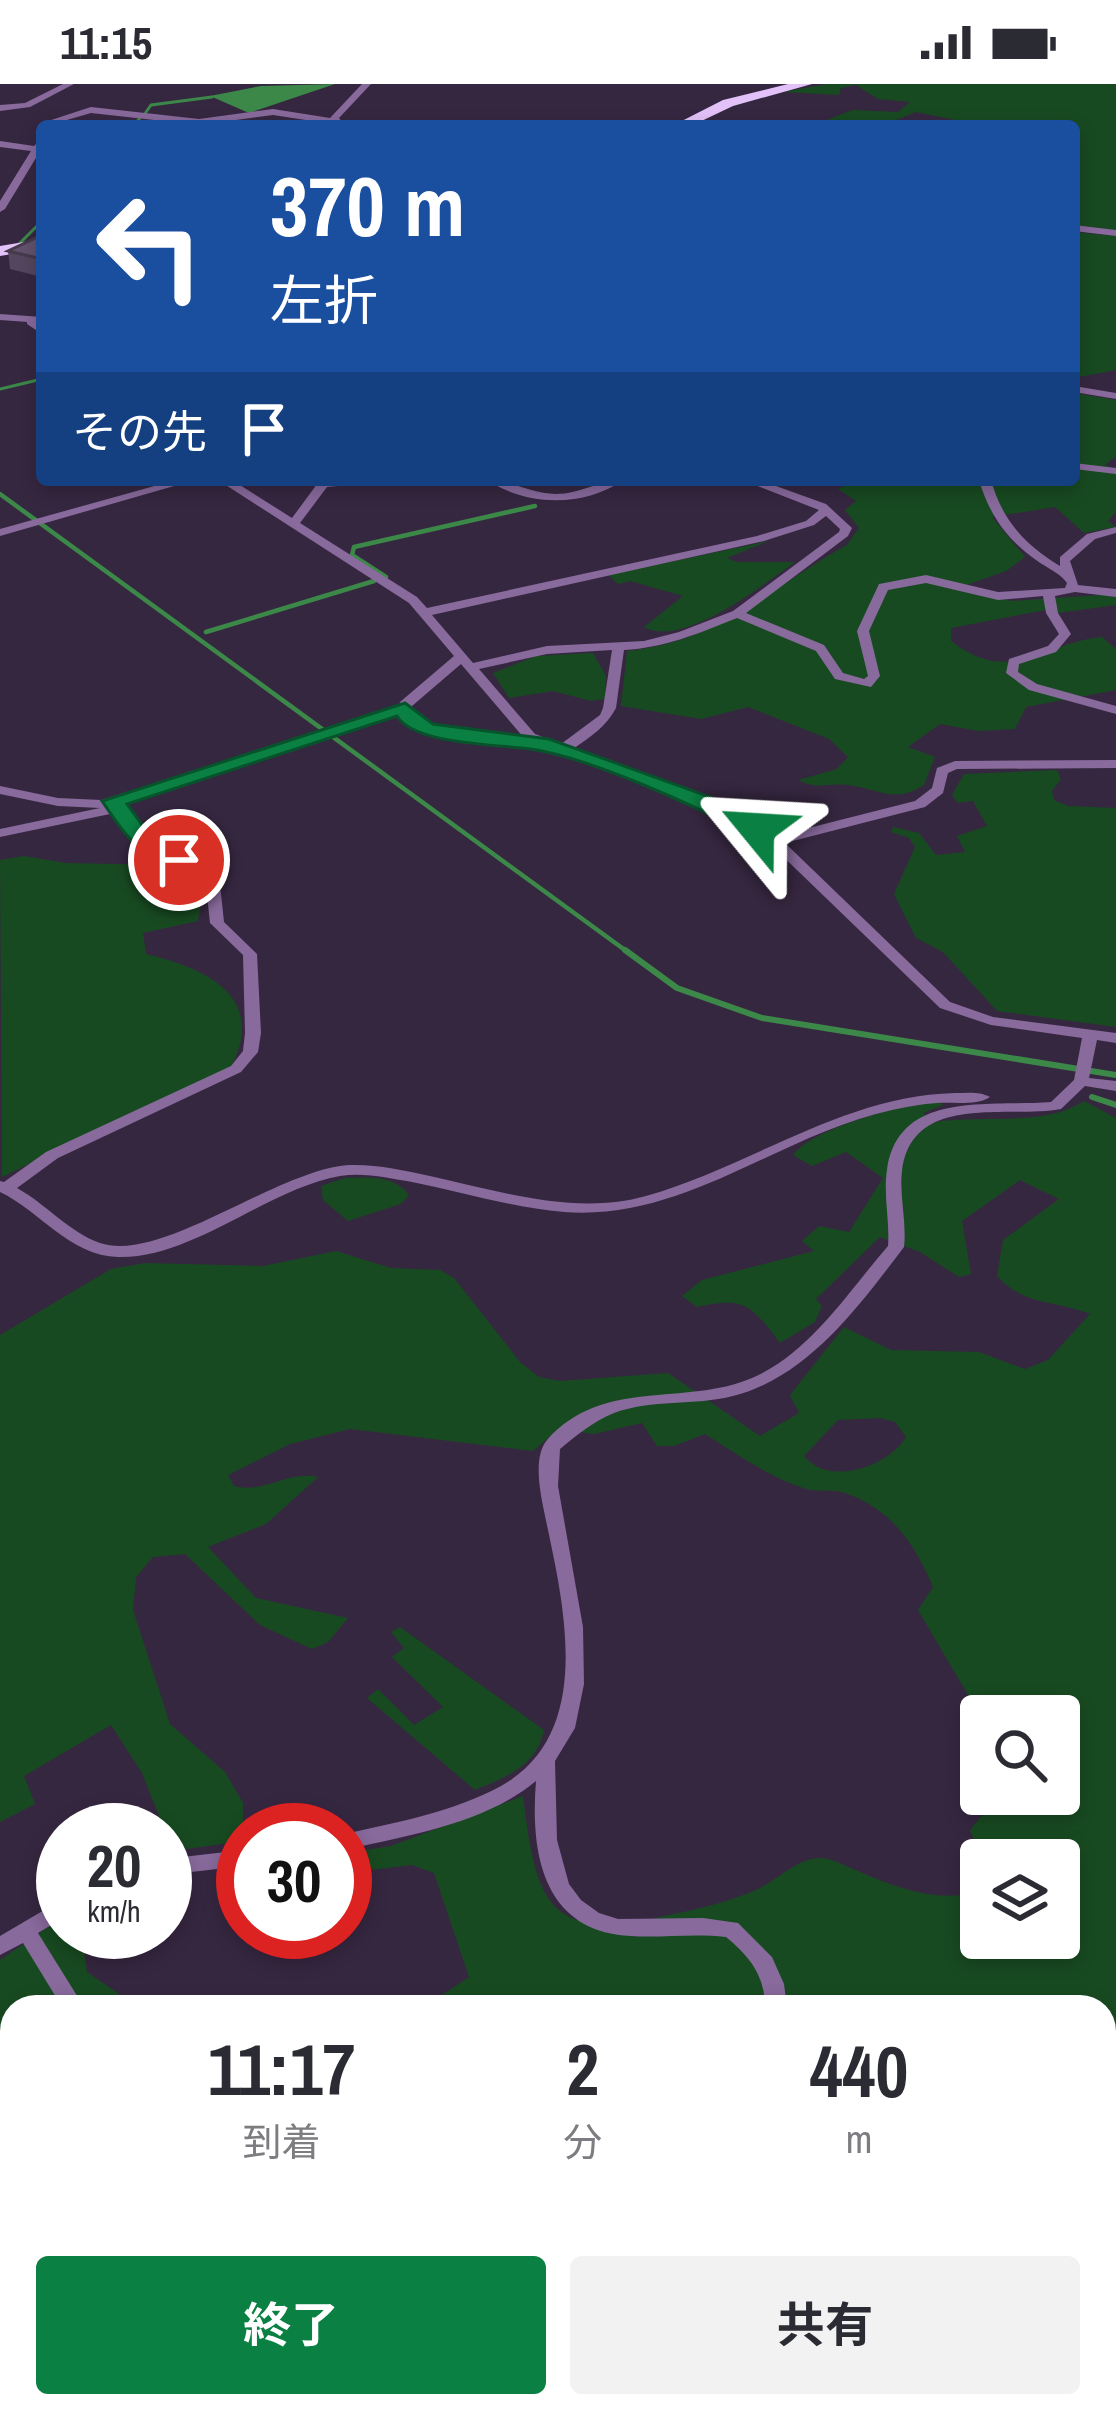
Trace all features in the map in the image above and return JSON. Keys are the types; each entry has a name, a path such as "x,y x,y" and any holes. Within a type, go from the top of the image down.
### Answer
{"highway":[{"path":"692,120 737,100 805,84"},
{"path":"0,251 36,245"}],"street":[{"path":"0,108 70,84"},
{"path":"341,120 367,84"},
{"path":"48,120 56,100 49,95"},
{"path":"59,120 88,110 181,120"},
{"path":"221,120 294,113 322,120"},
{"path":"0,144 36,145"},
{"path":"0,209 36,150"},
{"path":"1080,229 1116,232"},
{"path":"0,317 36,323"},
{"path":"1080,390 1116,396"},
{"path":"1080,467 1116,471"},
{"path":"0,533 168,486"},
{"path":"234,486 427,613 512,720 542,744"},
{"path":"294,524 322,486"},
{"path":"506,486 527,496 559,500 600,486"},
{"path":"0,833 115,803 323,732 405,710 466,662 663,641 737,614 844,535 842,520 827,508 765,486"},
{"path":"986,486 990,502 1011,534 1065,573 1074,588"},
{"path":"427,613 760,539 810,523 827,508"},
{"path":"1065,573 1064,560 1076,548 1091,536 1116,530"},
{"path":"737,614 820,648 839,676 859,685 874,676 863,631 884,587 926,580 998,596 1048,595 1074,588 1116,593"},
{"path":"1048,595 1065,634 1052,649 1013,662 1012,673 1033,687 1116,710"},
{"path":"560,751 596,731 613,705 619,646"},
{"path":"405,710 409,719 428,729 542,744 705,802 775,841 945,1005 991,1021 1116,1038"},
{"path":"775,841 920,804 938,790 942,771 956,765 1116,764"},
{"path":"0,790 58,802 115,803"},
{"path":"115,803 145,844 213,884 217,922 250,954 250,1052 236,1069 52,1155 3,1187 84,1242 126,1252 336,1172 380,1170 556,1206 601,1208 686,1188 823,1124 895,1101 955,1096 1067,1099"},
{"path":"777,1995 766,1966 731,1930 620,1927 581,1914 564,1896 541,1818 547,1765 571,1720 577,1696 572,1600 547,1473 552,1446 599,1411 627,1401 749,1386 776,1372 896,1247 894,1173 907,1134 940,1113 963,1107 1043,1108 1067,1099 1084,1073 1090,1035"},
{"path":"1084,1073 1116,1085"},
{"path":"372,1836 463,1809 547,1765"},
{"path":"0,1947 36,1925"},
{"path":"26,1931 66,1995"}],"shaded area":[{"path":"335,84 249,113 210,96 261,86"},
{"path":"827,84 1116,84 1116,230 1080,226 1080,120 955,120 916,112 896,120 827,120 852,110 898,112 910,102 878,99 856,85 841,88 839,95 783,92"},
{"path":"1080,233 1116,236 1116,370 1080,377"},
{"path":"1080,394 1116,400 1116,456 1105,465 1116,469 1116,512 1108,521 1116,527 1084,533 1055,507 992,517 1025,557 1006,571 955,589 1012,601 1116,594 1116,605 1058,613 1056,608 951,628 951,641 991,661 1009,662 1102,637 1116,649 1116,690 1026,707 1015,729 978,731 940,724 908,747 935,757 924,785 894,795 798,780 837,769 848,757 829,739 748,707 701,719 621,706 627,651 661,645 718,624 847,545 859,528 845,510 856,501 838,489 1080,486"},
{"path":"769,541 727,558 795,562 722,611 679,629 644,627 683,596 630,581 618,584 609,575"},
{"path":"593,653 606,676 605,699 591,701 553,691 509,698 493,673 536,656"},
{"path":"1057,770 1061,779 1052,791 1054,800 1068,806 1116,808 1116,1027 997,1011 943,952 916,938 894,894 915,847 909,838 891,832 893,827 919,833 936,855 965,852 957,836 987,826 973,801 958,803 952,795 964,774"},
{"path":"24,856 66,863 173,865 204,887 198,921 143,933 146,954 209,977 236,1004 242,1022 230,1069 2,1177 0,860"},
{"path":"936,1100 943,1105 923,1113 935,1122 1032,1117 1084,1101 1116,1118 1116,1995 442,1995 469,1977 434,1873 412,1865 372,1870 372,1849 523,1796 542,1886 553,1904 570,1917 622,1923 660,1917 758,1889 805,1861 823,1858 918,1892 960,1895 960,1959 1080,1959 1080,1839 974,1839 970,1831 983,1815 1080,1815 1080,1695 968,1695 918,1610 933,1587 890,1520 843,1492 790,1483 705,1434 674,1446 657,1446 642,1423 594,1434 559,1429 533,1451 350,1429 290,1444 228,1475 234,1486 245,1488 318,1477 266,1524 208,1547 256,1598 348,1618 328,1642 312,1649 260,1625 185,1554 153,1557 136,1577 133,1610 170,1724 225,1772 243,1803 216,1803 216,1845 192,1848 192,1803 154,1803 142,1773 111,1725 24,1776 35,1804 0,1822 0,1335 111,1269 145,1263 263,1266 336,1251 391,1268 440,1270 454,1278 520,1362 539,1377 560,1381 668,1373 760,1436 799,1413 790,1395 844,1327 891,1350 979,1352 1025,1369 1048,1360 1090,1314 1029,1298 997,1276 1003,1240 1059,1199 1020,1180 962,1221 971,1274 959,1277 920,1252 880,1237 816,1299 822,1306 815,1322 780,1343 746,1307 726,1303 697,1307 682,1296 702,1280 814,1251 802,1241 819,1226 849,1232 883,1178 846,1152 812,1166 793,1155 838,1127","holes":["838,1420 895,1422 906,1437 872,1464 843,1472 815,1465 804,1456"]},
{"path":"345,1178 388,1181 409,1195 401,1204 348,1221 323,1200 321,1186"},
{"path":"400,1627 544,1730 535,1753 509,1775 475,1790 367,1698 378,1689 414,1725 443,1707 392,1657 404,1648 391,1632"},
{"path":"36,1935 36,1959 85,1959 87,1972 121,1995 0,1995 0,1960"}],"building":[{"path":"36,238 36,258 8,251"}],"waterway":[{"path":"144,115 151,105 212,97"},
{"path":"19,244 36,227"},
{"path":"0,389 36,380"},
{"path":"0,494 629,953"},
{"path":"386,577 352,555 354,547 535,506"},
{"path":"206,632 374,581"},
{"path":"625,950 677,988 762,1018 1116,1075"},
{"path":"1092,1097 1116,1105"}],"route":[{"path":"179,860 145,844 113,801 394,710 405,710 409,719 428,729 529,746 542,744 705,802 757,829"}]}
